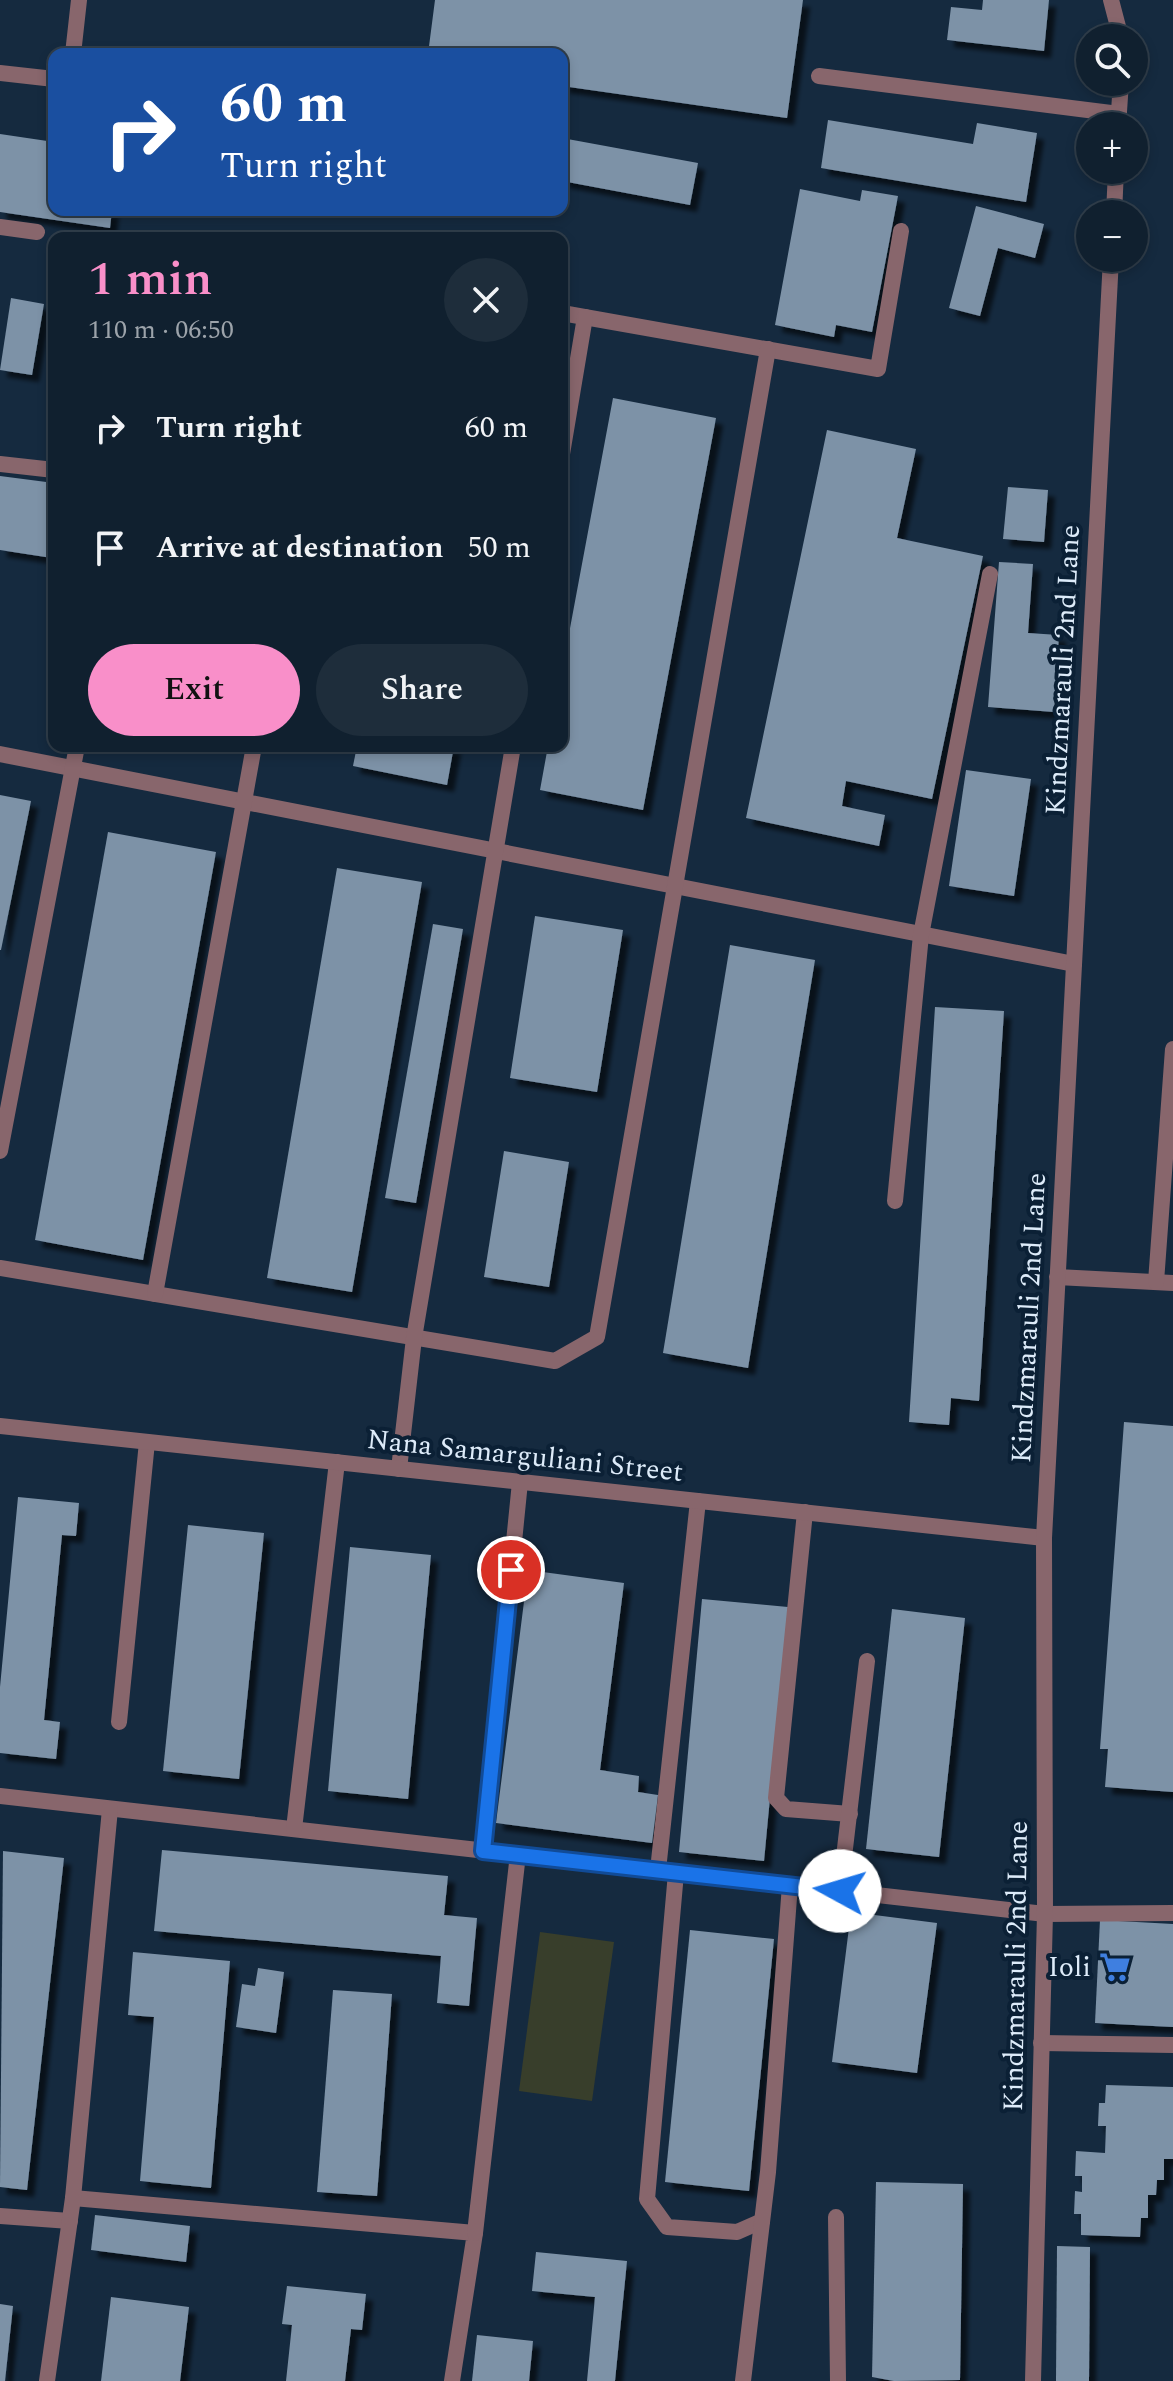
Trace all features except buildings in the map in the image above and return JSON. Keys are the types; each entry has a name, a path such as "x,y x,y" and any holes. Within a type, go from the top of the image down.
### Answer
{"street":[{"path":"74,48 79,0"},
{"path":"1111,0 1117,24"},
{"path":"0,73 48,78"},
{"path":"819,76 1076,114"},
{"path":"0,227 37,232"},
{"path":"568,314 878,369 901,231"},
{"name":"Kindzmarauli 2nd Lane","path":"1033,2381 1045,1914 1044,1538 1110,272"},
{"path":"568,418 585,317"},
{"path":"0,1268 555,1361 597,1337 768,349"},
{"path":"0,464 48,469"},
{"path":"895,1201 921,935 990,574"},
{"path":"0,1151 76,752"},
{"path":"155,1294 253,752"},
{"path":"399,1469 414,1338 512,752"},
{"path":"0,754 1074,964"},
{"path":"1057,1277 1164,1283 1173,1049"},
{"name":"Nana Samarguliani Street","path":"0,1426 1044,1538"},
{"path":"119,1722 147,1442"},
{"path":"294,1829 337,1462"},
{"path":"483,1851 520,1482"},
{"path":"658,1870 698,1501"},
{"path":"805,1512 776,1798 786,1809 850,1814"},
{"path":"840,1891 867,1661"},
{"path":"0,1796 1045,1914 1173,1913"},
{"path":"47,2381 73,2198 110,1809"},
{"path":"452,2381 475,2233 518,1854"},
{"path":"676,1873 647,2199 667,2227 737,2232 762,2221"},
{"path":"743,2381 762,2221 790,1885"},
{"path":"1041,2043 1173,2045"},
{"path":"73,2198 475,2233"},
{"path":"0,2216 70,2221"},
{"path":"836,2217 838,2381"}],"green space":[{"path":"540,1932 614,1942 592,2101 519,2091"}],"place":[{"name":"Ioli","path":"1115,1967"}],"route":[{"path":"511,1570 483,1851 840,1891"}]}
